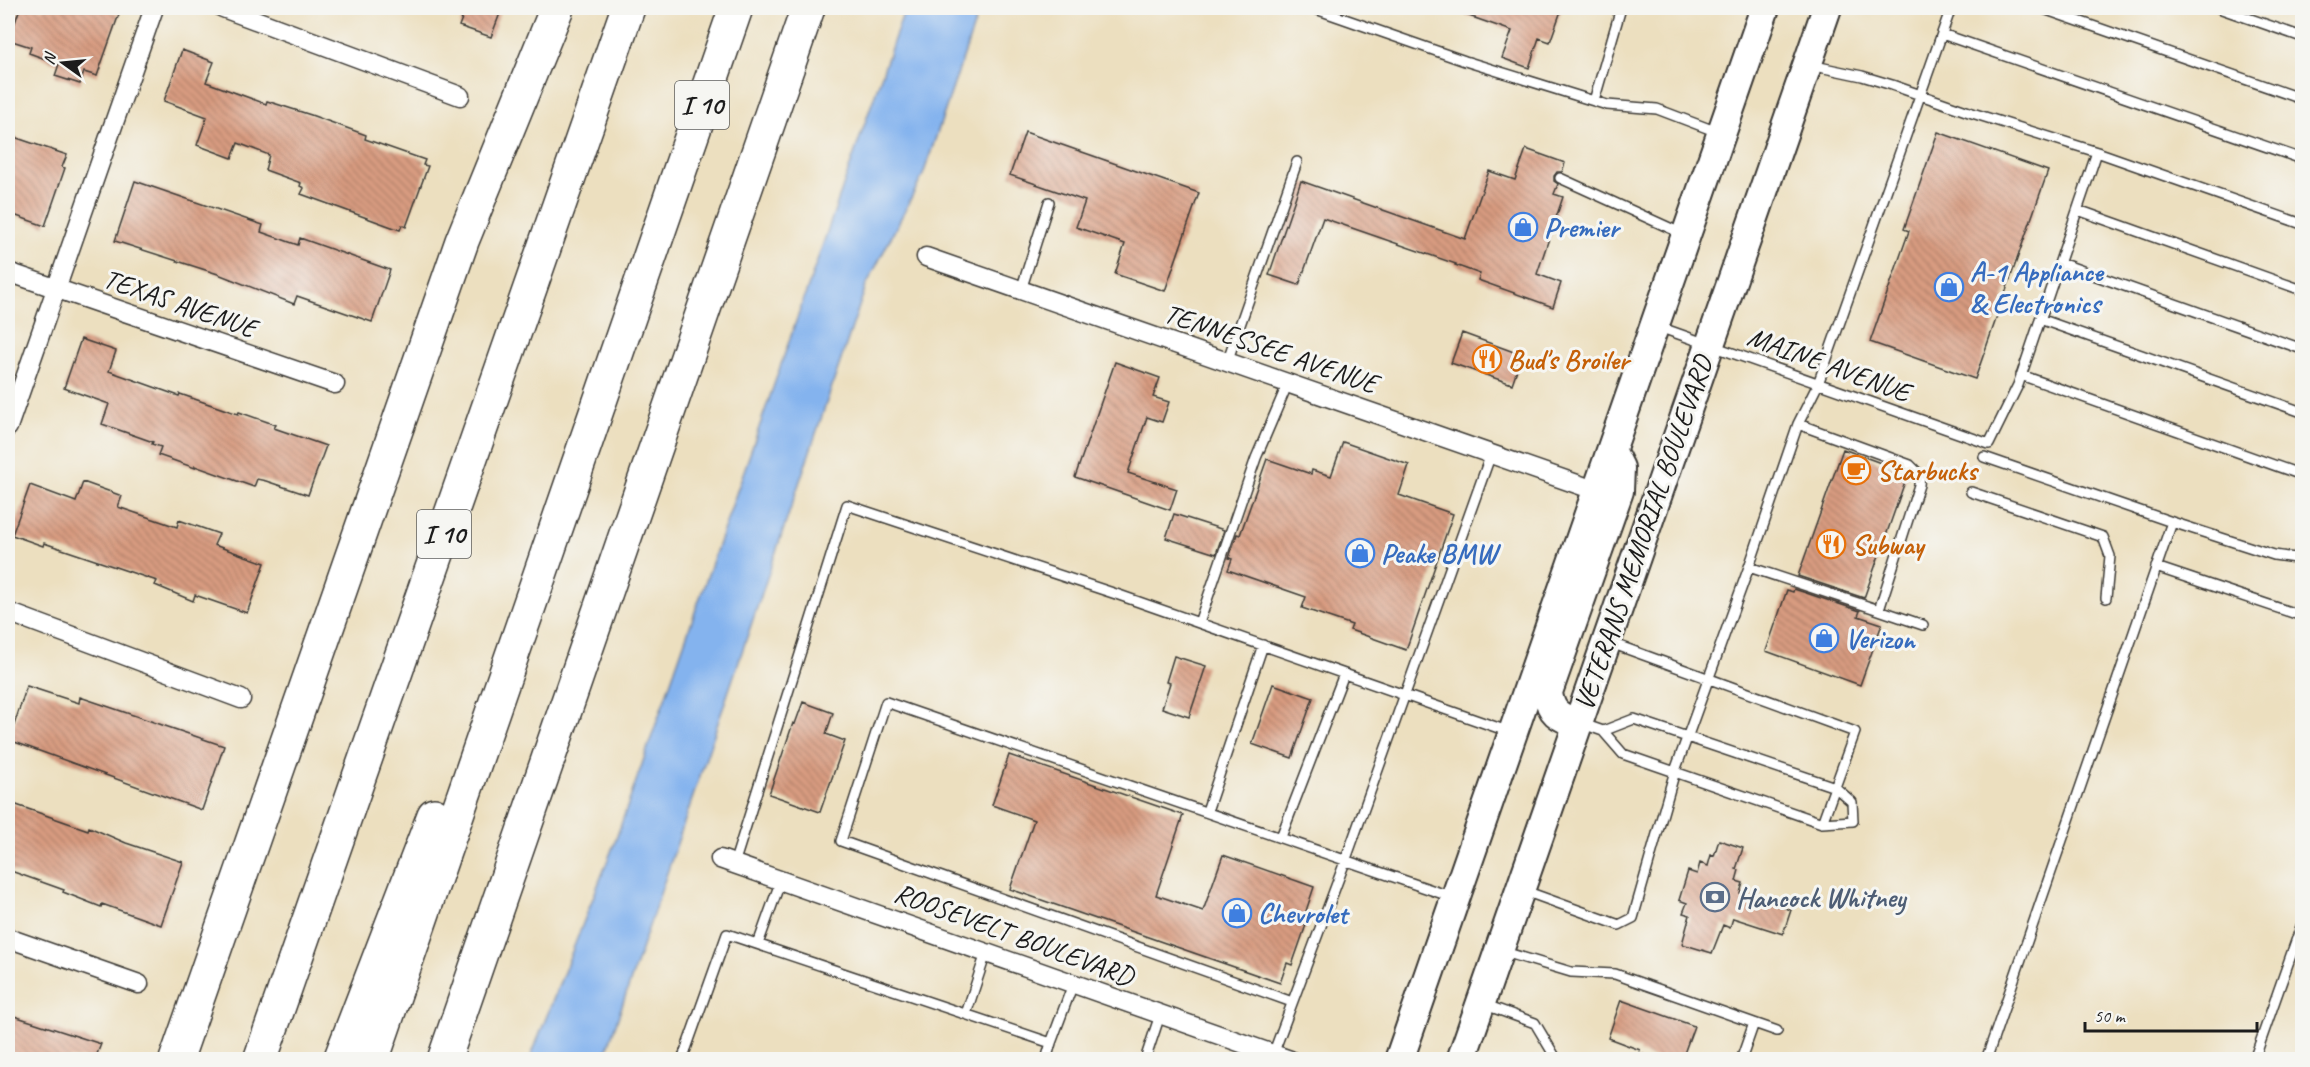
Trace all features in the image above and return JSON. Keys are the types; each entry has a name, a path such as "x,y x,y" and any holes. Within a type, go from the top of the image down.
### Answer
{"highway":[{"path":"176,1059 462,240 558,8"},
{"name":"I 10","path":"260,1059 628,8"},
{"name":"I 10","path":"372,1059 736,8"},
{"path":"444,1059 808,8"},
{"path":"340,1059 668,202"}],"main road":[{"name":"VETERANS MEMORIAL BOULEVARD","path":"1399,1059 1765,8"},
{"path":"1807,64 1805,41 1811,8"},
{"name":"VETERANS MEMORIAL BOULEVARD","path":"1461,1059 1520,889 1590,726 1605,641 1827,8"},
{"path":"1590,726 1565,720 1556,714 1550,705 1548,692 1619,491 1620,468 1611,450"}],"street":[{"path":"8,427 154,8"},
{"path":"223,8 460,96"},
{"name":"TENNESSEE AVENUE","path":"926,257 1597,491"},
{"name":"TEXAS AVENUE","path":"8,272 335,384"},
{"path":"8,612 241,699"},
{"name":"ROOSEVELT BOULEVARD","path":"727,861 1278,1058"},
{"path":"8,938 139,984"}],"lane":[{"path":"1313,8 1465,61 1607,105 1657,109 1721,133"},
{"path":"1594,101 1621,8"},
{"path":"1520,889 1619,926 1633,918 1687,736 1798,424 1818,384 1951,8"},
{"path":"2041,8 2302,99"},
{"path":"2219,8 2302,37"},
{"path":"1942,34 2302,159"},
{"path":"1807,64 1862,76 1921,95 2097,152 2302,224"},
{"path":"2097,152 2021,375 2302,475"},
{"path":"1227,362 1297,162"},
{"path":"1560,178 1685,235"},
{"path":"1021,290 1049,202"},
{"path":"2078,210 2302,290"},
{"path":"2060,263 2302,349"},
{"path":"2040,319 2302,412"},
{"name":"MAINE AVENUE","path":"1655,325 1989,444 2021,375"},
{"path":"1199,623 1256,458 1288,383"},
{"path":"1798,424 1910,465 1920,475 1919,485 1879,610"},
{"path":"1278,1058 1292,1002 1346,859 1491,454"},
{"path":"1984,457 2274,555 2300,558 2302,544"},
{"path":"1971,492 2103,537 2110,556 2106,598"},
{"path":"727,861 847,505 1199,623 1512,733"},
{"path":"1986,1059 2172,522"},
{"path":"1749,567 1923,626"},
{"path":"2156,567 2302,616"},
{"path":"1605,641 1855,732 1822,823"},
{"path":"1207,811 1263,645"},
{"path":"1281,837 1344,674"},
{"path":"1292,1002 841,841 886,702 1455,898"},
{"path":"1634,719 1835,787 1852,802 1853,821 1822,823 1623,754 1590,726 1634,719"},
{"path":"758,944 781,880"},
{"path":"2254,1059 2302,924"},
{"path":"682,1059 727,933 1051,1044"},
{"path":"1499,950 1571,972 1615,975 1777,1031"},
{"path":"966,1014 986,953"},
{"path":"1046,1059 1073,984"},
{"path":"1480,1004 1535,1023 1557,1059"},
{"path":"1148,1059 1160,1015"},
{"path":"1741,1059 1754,1023"}],"water":[{"path":"905,8 980,8 923,175 866,286 604,1059 530,1059 616,839"}],"building":[{"path":"20,8 101,8 119,14 97,76 84,72 80,84 55,76 59,64 29,53 31,47 9,40"},
{"path":"466,8 502,8 491,37 459,26"},
{"path":"1453,8 1562,8 1550,42 1539,38 1529,68 1502,58 1512,31 1452,10"},
{"path":"182,50 214,62 206,82 266,104 267,101 311,115 366,135 365,139 425,160 423,165 428,166 406,227 402,225 400,230 301,194 304,188 300,186 301,183 265,170 269,155 238,143 232,158 197,145 207,117 164,101"},
{"path":"1025,132 1199,193 1165,291 1115,274 1125,244 1076,227 1085,201 1010,175"},
{"name":"A-1 Appliance & Electronics","path":"1938,132 2048,171 1975,379 1870,342 1909,231 1904,229"},
{"path":"8,135 67,155 62,167 65,168 45,226 8,213"},
{"path":"1526,149 1565,163 1562,172 1557,172 1554,176 1554,181 1558,184 1554,194 1563,197 1537,274 1561,283 1553,307 1478,280 1480,274 1456,264 1323,218 1299,285 1269,275 1301,181 1465,239 1489,171 1515,180"},
{"path":"135,181 263,225 261,232 298,245 300,238 390,270 372,322 297,296 294,304 218,274 115,241"},
{"name":"Bud's Broiler","path":"1462,333 1522,355 1512,384 1451,363"},
{"path":"81,339 116,351 109,371 179,396 180,394 238,414 239,412 276,425 274,428 326,446 308,495 257,479 254,487 195,466 195,468 158,455 161,447 152,444 153,442 102,424 109,404 64,388"},
{"path":"1115,362 1160,378 1153,397 1169,402 1162,422 1147,417 1128,473 1177,489 1170,510 1075,477"},
{"path":"1343,442 1409,465 1399,495 1453,514 1406,650 1350,630 1352,625 1302,608 1306,597 1228,570 1232,559 1229,558 1237,534 1240,535 1267,459 1311,474 1312,470 1331,476"},
{"path":"1843,449 1908,473 1864,598 1798,576"},
{"path":"83,482 122,496 118,507 177,527 179,520 219,534 214,545 265,563 247,613 195,595 193,601 155,585 157,581 44,543 43,546 12,535 30,485 76,502"},
{"path":"1174,514 1224,530 1216,554 1166,538"},
{"name":"Verizon","path":"1794,589 1860,611 1858,616 1882,624 1860,685 1766,651 1787,590 1793,592"},
{"path":"1174,656 1206,666 1189,717 1162,708 1170,683 1166,682"},
{"path":"1273,684 1313,698 1292,758 1252,744"},
{"path":"27,686 79,703 80,697 224,746 202,810 9,740"},
{"path":"803,702 833,713 826,734 845,741 820,812 769,794 793,723 795,724"},
{"path":"1009,755 1183,815 1156,895 1203,911 1223,855 1314,887 1302,923 1306,925 1292,965 1287,963 1280,983 1010,889 1034,820 992,805"},
{"path":"8,802 88,830 89,827 126,843 183,862 161,925 102,904 101,907 63,892 64,890 8,870"},
{"name":"Hancock Whitney","path":"1719,840 1743,848 1736,869 1739,870 1736,881 1743,883 1740,893 1791,910 1783,934 1733,918 1730,928 1723,925 1712,953 1682,944 1690,915 1683,913 1687,903 1679,900 1688,871 1697,874 1700,863 1708,866"},
{"path":"1621,1000 1694,1026 1682,1059 1657,1059 1608,1038"},
{"path":"14,1016 101,1044 95,1059 8,1059 8,1036"}],"place":[{"name":"Premier","path":"1523,227"},
{"name":"A-1 Appliance & Electronics","path":"1949,287"},
{"name":"Bud's Broiler","path":"1487,359"},
{"name":"Starbucks","path":"1856,470"},
{"name":"Subway","path":"1831,544"},
{"name":"Peake BMW","path":"1360,553"},
{"name":"Verizon","path":"1824,638"},
{"name":"Hancock Whitney","path":"1715,897"},
{"name":"Chevrolet","path":"1237,913"}]}
